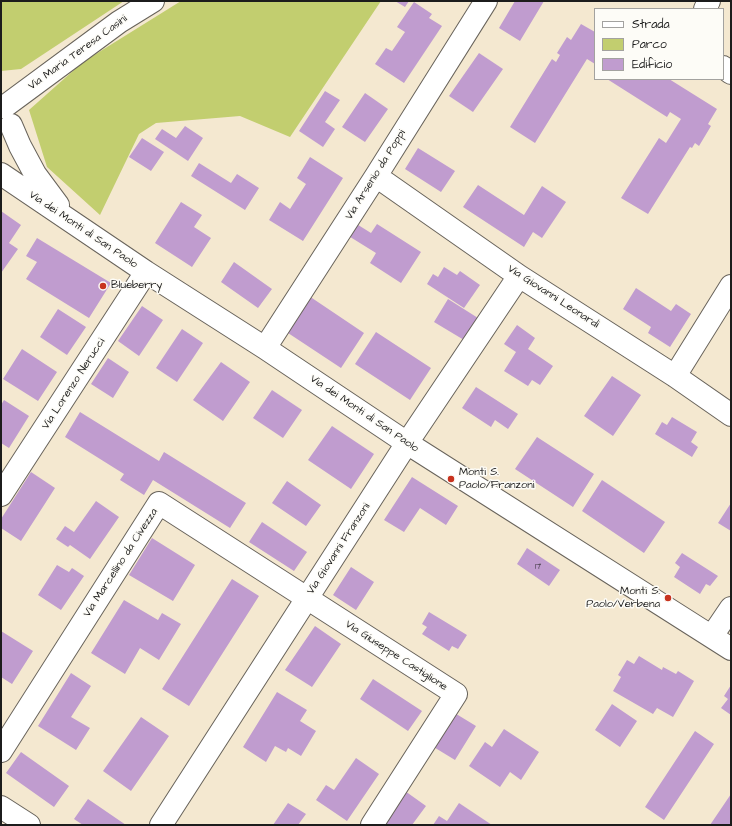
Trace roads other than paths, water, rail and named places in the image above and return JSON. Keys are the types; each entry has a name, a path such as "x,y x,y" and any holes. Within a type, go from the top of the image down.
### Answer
{"street":[{"name":"Via Maria Teresa Casini","path":"6,112 95,39 153,1"},
{"name":"Via Arsenio da Poppi","path":"265,348 376,176 486,1"},
{"path":"1,147 5,144 10,135 6,112"},
{"path":"6,112 20,146 34,174 51,198 75,224"},
{"name":"Via dei Monti di San Paolo","path":"1,174 146,272 265,348 408,443 731,648"},
{"name":"Via Giovanni Leonardi","path":"376,176 519,276 675,376 731,415"},
{"name":"Via Lorenzo Nerucci","path":"1,495 146,272"},
{"name":"Via Giovanni Franzoni","path":"161,825 408,443 519,276"},
{"path":"675,376 731,286"},
{"name":"Via Marcellino da Civezza","path":"1,751 159,503 307,599"},
{"name":"Via Giuseppe Castiglione","path":"307,599 456,694 372,825"},
{"path":"712,636 731,608"},
{"path":"1,807 29,825"}],"place":[{"name":"Blueberry","path":"103,286"},
{"name":"Monti S. Paolo/Franzoni","path":"451,479"},
{"name":"Monti S. Paolo/Verbena","path":"668,598"}]}
